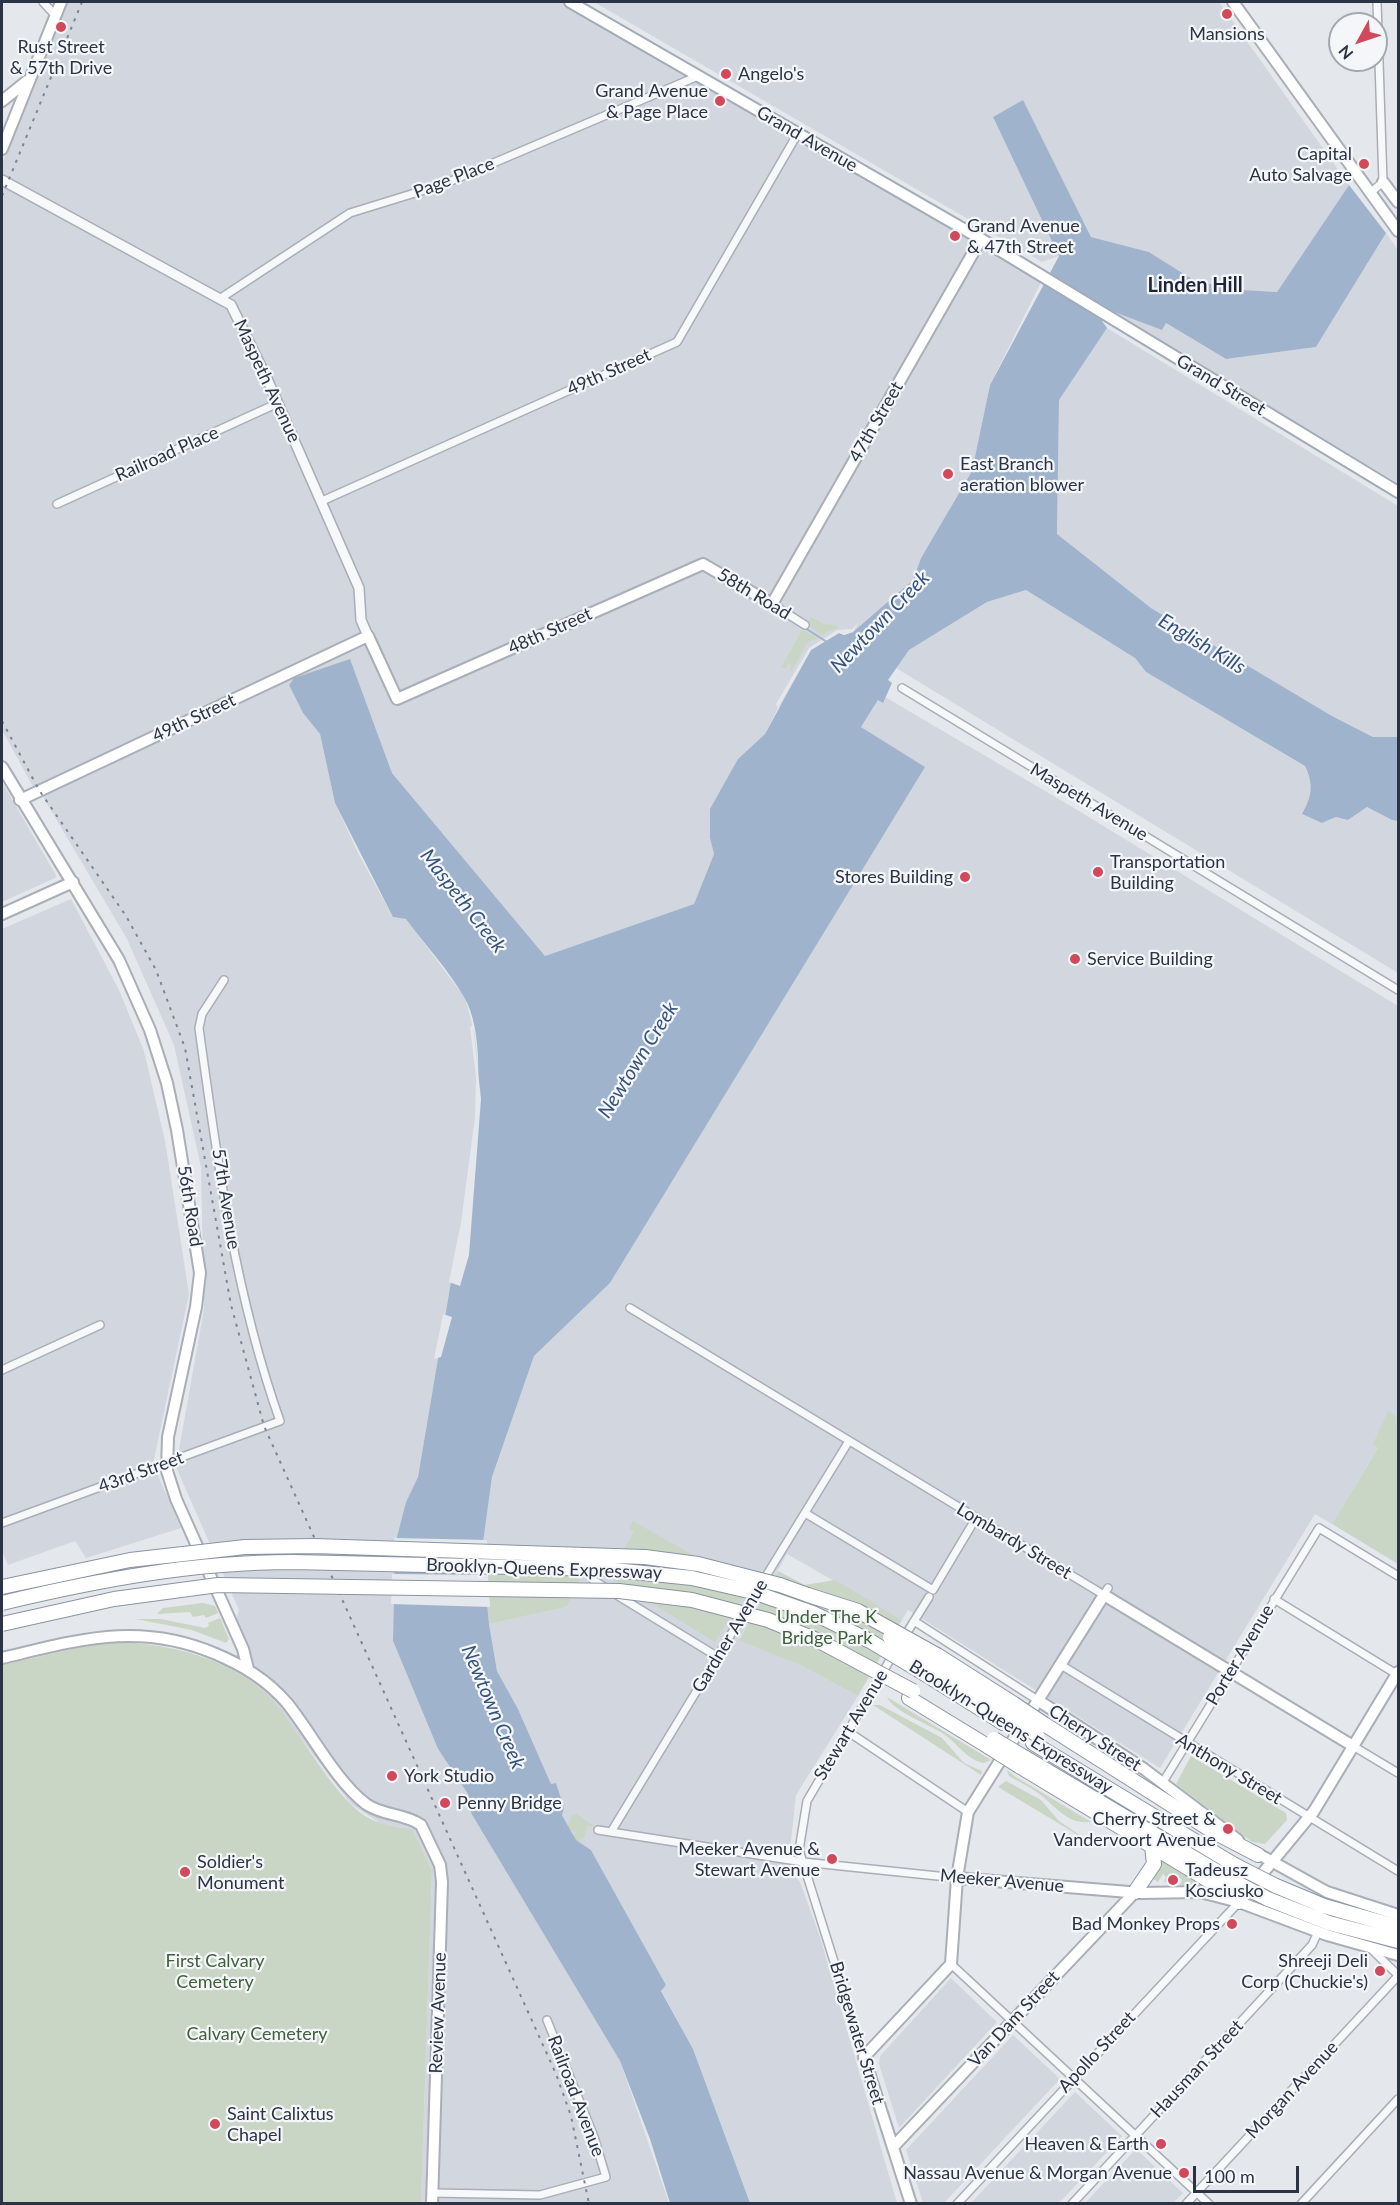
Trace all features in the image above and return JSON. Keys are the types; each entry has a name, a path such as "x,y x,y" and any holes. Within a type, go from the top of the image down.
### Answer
{"highway":[{"name":"Brooklyn-Queens Expressway","path":"2,1587 88,1568 168,1554 230,1548 293,1546 652,1557 724,1569 858,1611 931,1664"},
{"name":"Brooklyn-Queens Expressway","path":"2,1603 148,1573 258,1563 629,1570 698,1579 788,1604 931,1664"},
{"name":"Brooklyn-Queens Expressway","path":"2,1624 114,1599 204,1586 256,1584 606,1590 674,1597 738,1611 807,1635 852,1658 1021,1761 1268,1899 1329,1923 1397,1930"},
{"path":"931,1664 1038,1734 1258,1855"},
{"name":"Brooklyn-Queens Expressway","path":"1038,1734 1076,1760 1100,1782 1233,1864 1276,1886 1324,1906 1397,1930"},
{"path":"1021,1761 1239,1902"},
{"path":"1135,1892 1154,1864 1152,1846"}],"main road":[{"path":"2,149 61,2"},
{"name":"Grand Avenue","path":"570,2 981,239 1043,278"},
{"path":"1233,2 1398,231"},
{"path":"4,96 29,79"},
{"path":"2,108 21,99"},
{"path":"1383,182 1398,202"},
{"path":"1370,193 1398,220"},
{"name":"47th Street","path":"772,604 981,239"},
{"name":"Grand Street","path":"1043,278 1398,492"},
{"name":"58th Road","path":"703,564 772,604"},
{"name":"48th Street","path":"397,699 703,564"},
{"name":"Maspeth Avenue","path":"368,636 397,699"},
{"name":"49th Street","path":"20,800 368,636"},
{"name":"56th Road","path":"2,767 119,960 156,1048 176,1123 200,1273 196,1307 168,1437 166,1462 174,1493 243,1649 248,1669"},
{"path":"2,914 73,882"},
{"path":"864,2057 951,1964 957,1878 968,1812 1106,1592"},
{"name":"Lombardy Street","path":"1106,1592 1353,1746"},
{"path":"2,1658 87,1638 134,1634 190,1644 248,1669"},
{"name":"Review Avenue","path":"248,1669 286,1702 361,1800 383,1813 408,1819 422,1827 440,1865 442,1882 433,2198"},
{"path":"1239,1902 1309,1817 1398,1673"},
{"name":"Cherry Street","path":"1039,1701 1163,1782 1271,1863"},
{"path":"1271,1863 1397,1930"},
{"name":"Meeker Avenue","path":"957,1878 1135,1892 1193,1891 1239,1902 1318,1932 1398,1955"},
{"name":"Van Dam Street","path":"893,2147 1135,1892"},
{"name":"Bridgewater Street","path":"864,2057 911,2204"}],"street":[{"path":"43,2 56,16"},
{"path":"1370,193 1383,182 1377,2"},
{"name":"Page Place","path":"220,298 350,213 444,184 698,76"},
{"name":"49th Street","path":"322,501 677,342 798,133"},
{"name":"Maspeth Avenue","path":"2,180 231,304 278,403 359,588 361,620 368,636"},
{"name":"Railroad Place","path":"57,504 278,403"},
{"name":"58th Road","path":"772,604 805,625"},
{"name":"Maspeth Avenue","path":"902,688 1398,990"},
{"name":"57th Avenue","path":"224,980 202,1014 199,1030 244,1301 262,1374 280,1420"},
{"name":"Lombardy Street","path":"630,1308 976,1518 1106,1592"},
{"path":"2,1370 100,1325"},
{"name":"43rd Street","path":"2,1523 280,1420"},
{"name":"Gardner Avenue","path":"611,1832 849,1441"},
{"path":"805,1513 931,1593"},
{"name":"Stewart Avenue","path":"802,1862 799,1850 807,1801 846,1731 976,1518"},
{"name":"Porter Avenue","path":"1163,1782 1319,1528 1398,1576"},
{"path":"733,1568 761,1585"},
{"path":"594,1580 718,1656"},
{"path":"1274,1599 1398,1673"},
{"name":"Cherry Street","path":"914,1621 1039,1701"},
{"name":"Anthony Street","path":"1061,1665 1398,1871"},
{"path":"846,1731 968,1812"},
{"name":"Lombardy Street","path":"1353,1746 1398,1773"},
{"name":"Meeker Avenue","path":"598,1830 802,1862 957,1878"},
{"name":"Bridgewater Street","path":"802,1862 864,2057"},
{"name":"Apollo Street","path":"957,2204 1239,1902"},
{"name":"Hausman Street","path":"1072,2204 1312,1945 1318,1932"},
{"path":"1368,1946 1398,1975"},
{"path":"951,1964 1209,2204"},
{"name":"Morgan Avenue","path":"1186,2204 1398,1975"},
{"name":"Railroad Avenue","path":"433,2198 540,2195 606,2177 594,2137 547,2020"},
{"path":"1301,2204 1398,2099"}],"shaded area":[{"path":"67,2 570,2 1043,278 990,385 972,471 921,558 913,580 853,632 778,708 765,734 738,759 710,838 714,854 694,904 545,956 392,773 350,660 294,678 289,685 303,713 320,734 335,803 359,855 393,917 406,919 465,998 475,1035 479,1077 476,1132 418,1477 406,1502 395,1555 393,1641 438,1749 468,1794 471,1813 620,2061 669,2203 421,2203 432,1871 413,1830 380,1823 351,1804 272,1701 247,1680 220,1664 238,1654 231,1637 239,1610 176,1467 204,1309 201,1167 174,1045 127,939 39,790 36,792 2,730 2,164"},
{"path":"594,2 1219,2 1349,185 1277,292 1242,290 1195,281 1149,252 1091,237 1023,101 993,117 1059,256 1042,262"},
{"path":"1386,233 1398,250 1398,483 1108,311 1166,323 1226,359 1316,347"},
{"path":"1107,328 1398,506 1398,737 1373,737 1332,716 1151,608 1057,534 1059,400"},
{"path":"1026,590 1135,658 1146,672 1305,766 1311,779 1311,799 1302,814 1322,823 1336,817 1348,820 1367,807 1398,821 1398,973 896,668 909,650 987,602"},
{"path":"885,697 1074,808 1398,1006 1398,1425 1393,1423 1332,1524 1315,1514 1160,1768 908,1610 902,1620 787,1554 739,1639 802,1666 858,1696 796,1795 788,1868 800,1882 820,1937 897,2203 750,2203 693,2049 661,1990 666,1985 591,1850 576,1840 562,1815 564,1808 555,1783 551,1784 518,1709 497,1671 489,1624 567,1607 592,1555 482,1550 492,1477 534,1356 610,1283 924,767 861,727 878,700"},
{"path":"2,782 57,877 2,902"},
{"path":"71,899 119,990 144,1051 165,1141 189,1294 153,1464 181,1528 86,1558 75,1541 8,1565 2,1551 2,929"},
{"path":"951,1978 997,2022 899,2128 879,2064 880,2056"},
{"path":"1013,2035 1060,2079 944,2203 923,2203 906,2150"},
{"path":"1075,2092 1122,2136 1059,2203 971,2203"},
{"path":"1136,2149 1183,2193 1173,2203 1085,2203"}],"green space":[{"path":"811,617 824,624 838,626 838,628 826,632 824,636 806,624"},
{"path":"802,630 818,638 807,643 791,672 790,662 786,668 781,668"},
{"path":"1388,1411 1398,1418 1398,1564 1332,1524 1378,1448 1373,1444"},
{"name":"Under The K Bridge Park","path":"633,1521 749,1587 715,1642 608,1576 634,1532 629,1528"},
{"path":"533,1545 592,1555 567,1607 489,1624 482,1550"},
{"name":"Under The K Bridge Park","path":"778,1571 805,1585 835,1580 902,1620 858,1696 802,1666 739,1640"},
{"path":"203,1603 215,1606 218,1613 206,1618 204,1615 193,1617 190,1612 157,1614 163,1608"},
{"path":"220,1618 229,1639 226,1643 192,1630 136,1619 161,1619 205,1628 209,1626 208,1623"},
{"name":"Calvary Cemetery","path":"113,1642 178,1650 220,1664 239,1674 273,1701 329,1778 353,1806 365,1816 376,1821 413,1830 432,1871 421,2203 2,2203 2,1665"},
{"path":"887,1697 991,1760 984,1763 967,1755 936,1729 903,1712"},
{"path":"873,1705 880,1705 942,1738 964,1763 982,1771 981,1775"},
{"path":"1191,1756 1286,1813 1287,1820 1265,1844 1252,1842 1176,1784"},
{"path":"1007,1770 1091,1822 1068,1818 1035,1791 1009,1776"},
{"path":"1006,1781 1041,1800 1059,1821 1093,1844 998,1787"},
{"path":"577,1814 595,1827 587,1825 584,1838 574,1843 571,1837 576,1833 567,1828 572,1815"},
{"path":"1161,1859 1218,1891 1179,1888 1182,1879 1178,1877 1175,1881 1171,1879 1168,1884 1164,1881 1166,1877 1163,1874 1158,1882 1152,1878"}],"water":[{"path":"1023,100 1091,237 1149,252 1195,281 1242,290 1277,292 1349,185 1386,233 1316,347 1226,359 1166,323 1162,330 1109,310 1102,321 1107,328 1059,400 1057,534 1151,608 1332,716 1373,737 1398,737 1398,821 1367,807 1348,820 1336,817 1322,823 1302,814 1311,790 1305,766 1146,672 1135,658 1026,590 987,602 909,650 888,680 892,683 883,703 878,700 861,727 925,767 610,1283 534,1356 492,1477 482,1550 489,1624 497,1671 518,1709 551,1784 556,1783 564,1808 562,1815 576,1840 591,1850 666,1985 661,1991 693,2049 750,2203 670,2203 650,2139 620,2061 471,1813 468,1794 438,1749 393,1641 395,1545 406,1502 418,1477 476,1133 477,1044 470,1011 458,987 406,919 393,917 335,803 320,734 303,713 289,685 294,678 350,659 392,773 545,956 694,904 714,854 710,838 710,809 738,759 765,734 811,650 839,633 844,635 853,632 913,580 921,558 972,471 990,385 1059,256 993,117"}],"pier":[{"path":"859,622 853,632 844,635 839,633 811,650 778,708 776,704 809,648 837,630 852,629"},
{"path":"473,1025 481,1099 469,1255 460,1286 449,1282 461,1222 475,1117 476,1077 470,1027"},
{"path":"443,1314 452,1317 441,1357 434,1359"},
{"path":"394,1538 487,1540 487,1571 392,1569"},
{"path":"392,1574 488,1575 490,1607 391,1604"}],"waterway":[{"path":"805,628 827,642"}],"railway":[{"path":"2,196 82,2"},
{"path":"2,721 39,790 126,916 156,970 185,1048 231,1305 264,1426 556,2074 571,2116 589,2204"}],"place":[{"name":"Mansions","path":"1227,14"},
{"name":"Rust Street & 57th Drive","path":"61,27"},
{"name":"Angelo's","path":"726,74"},
{"name":"Grand Avenue & Page Place","path":"720,101"},
{"name":"Capital Auto Salvage","path":"1364,164"},
{"name":"Grand Avenue & 47th Street","path":"955,236"},
{"name":"East Branch aeration blower","path":"948,474"},
{"name":"Transportation Building","path":"1098,872"},
{"name":"Stores Building","path":"965,877"},
{"name":"Service Building","path":"1075,959"},
{"name":"York Studio","path":"392,1776"},
{"name":"Penny Bridge","path":"445,1803"},
{"name":"Cherry Street & Vandervoort Avenue","path":"1228,1829"},
{"name":"Meeker Avenue & Stewart Avenue","path":"832,1859"},
{"name":"Soldier's Monument","path":"185,1872"},
{"name":"Tadeusz Kosciusko","path":"1173,1880"},
{"name":"Bad Monkey Props","path":"1232,1924"},
{"name":"Shreeji Deli Corp (Chuckie's)","path":"1380,1971"},
{"name":"Saint Calixtus Chapel","path":"215,2124"},
{"name":"Heaven & Earth","path":"1161,2144"},
{"name":"Nassau Avenue & Morgan Avenue","path":"1184,2173"}],"district":[{"name":"Linden Hill","path":"1195,286"}],"water label":[{"name":"Newtown Creek","path":"880,622"},
{"name":"English Kills","path":"1202,644"},
{"name":"Maspeth Creek","path":"463,901"},
{"name":"Newtown Creek","path":"638,1060"},
{"name":"Newtown Creek","path":"493,1707"}],"park label":[{"name":"First Calvary Cemetery","path":"215,1971"}]}
